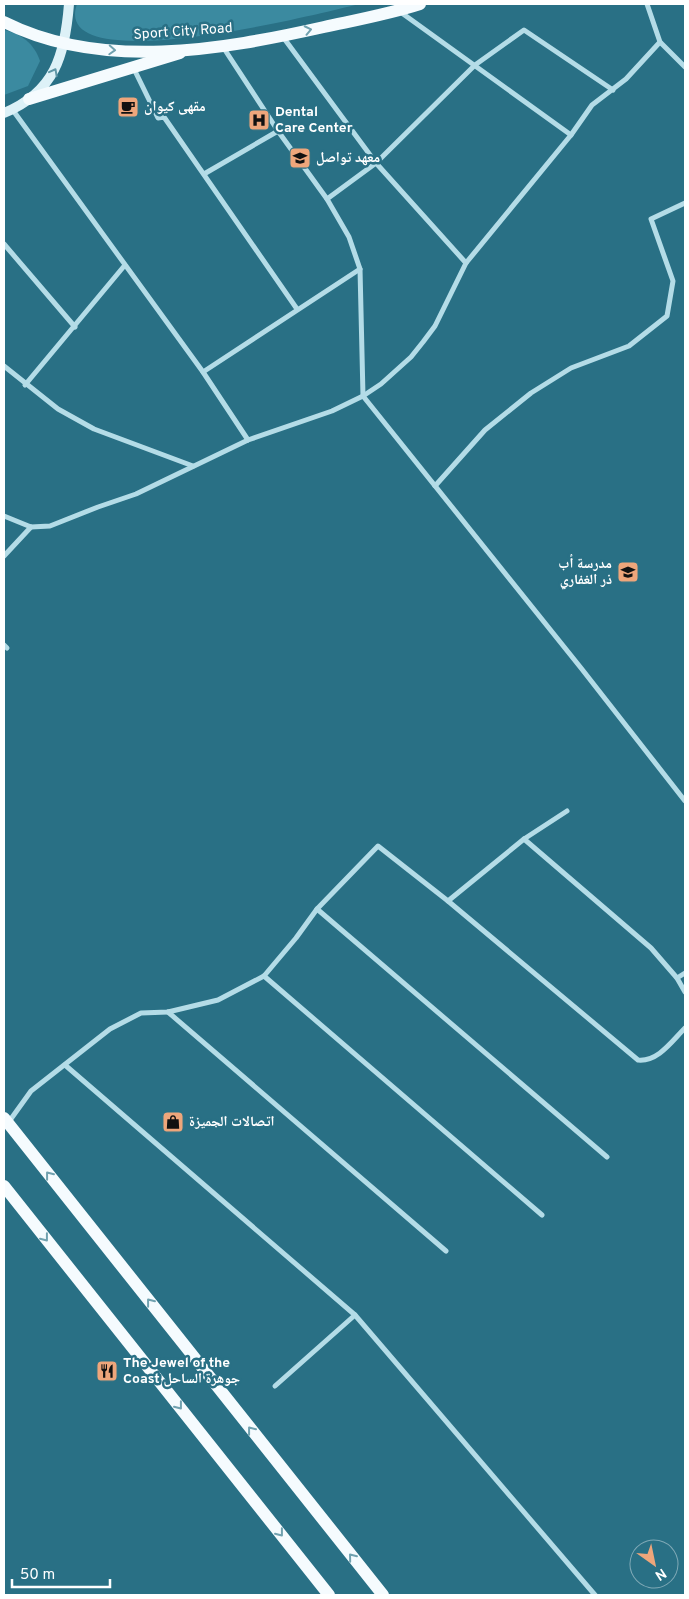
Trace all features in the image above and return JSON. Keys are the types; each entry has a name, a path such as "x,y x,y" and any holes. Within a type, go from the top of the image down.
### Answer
{"main road":[{"path":"8,111 29,99 50,80 59,62 64,44 69,4"},
{"name":"Sport City Road","path":"4,22 20,30 64,44 137,51 222,47 282,36 420,4"},
{"path":"29,99 134,69 194,48"},
{"path":"6,1120 382,1595"},
{"path":"4,1186 329,1595"}],"street":[{"path":"647,4 660,42 685,67"},
{"path":"398,10 571,134"},
{"path":"327,199 376,163 475,64 524,30 613,90"},
{"path":"282,36 376,163 466,263"},
{"path":"4,516 31,527 50,526 98,506 136,494 248,440 332,411 363,396 396,371 423,342 435,326 466,263 571,134 592,105 626,79 660,42"},
{"path":"222,47 278,131 327,199 349,237 360,269 363,396 685,801"},
{"path":"134,69 158,118 164,118 298,309"},
{"path":"8,111 125,265 203,372 248,440"},
{"path":"204,174 278,131"},
{"path":"436,486 486,430 530,393 571,368 629,346 667,316 673,281 651,219 685,203"},
{"path":"4,244 75,328"},
{"path":"25,385 75,328 125,265"},
{"path":"203,372 360,269"},
{"path":"4,366 25,385 58,409 94,429 193,466"},
{"path":"4,556 31,527"},
{"path":"448,902 524,839 567,811"},
{"path":"524,839 651,948 677,978 685,992"},
{"path":"6,1120 31,1091 110,1030 141,1014 168,1012 218,1000 264,976 317,909 378,846 638,1060 646,1061 654,1058 685,1028"},
{"path":"317,909 606,1157"},
{"path":"677,978 685,973"},
{"path":"264,976 542,1214"},
{"path":"168,1012 446,1251"},
{"path":"65,1064 355,1315 595,1595"},
{"path":"275,1386 355,1315"}],"shaded area":[{"path":"77,4 359,4 248,28 195,37 145,41 105,38 80,27"},
{"path":"4,30 26,40 34,49 40,61 28,86 4,95"}],"place":[{"name":"مقهى كيوان","path":"128,107"},
{"name":"Dental Care Center","path":"259,120"},
{"name":"معهد تواصل","path":"300,158"},
{"name":"مدرسة أب ذر الغفاري","path":"628,572"},
{"name":"اتصالات الجميزة","path":"173,1122"},
{"name":"The Jewel of the Coast جوهرة الساحل","path":"107,1371"}]}
